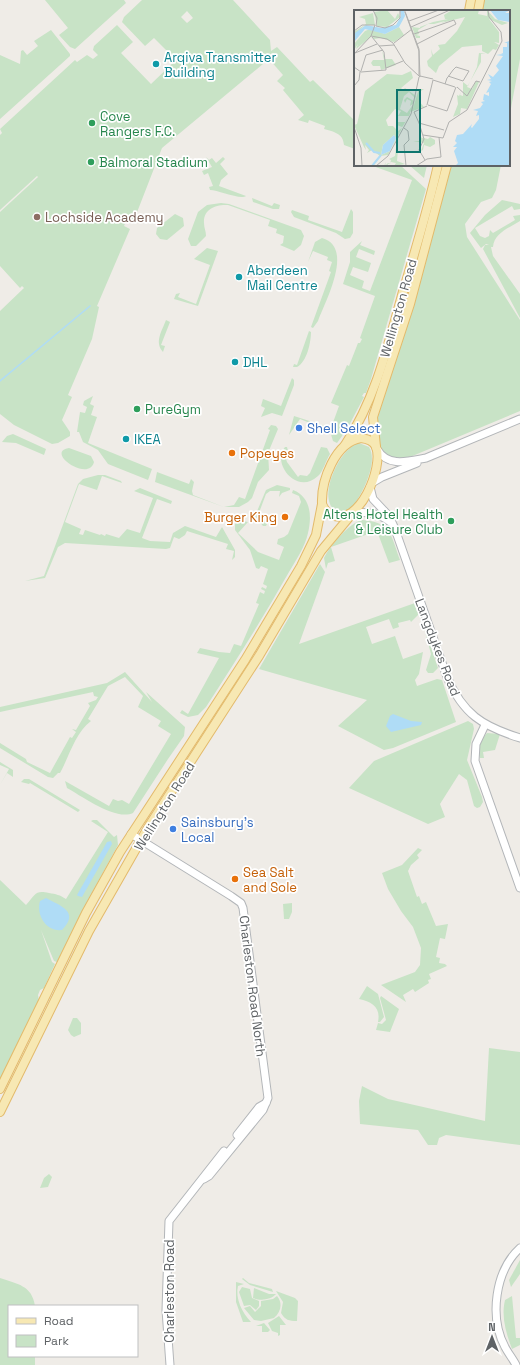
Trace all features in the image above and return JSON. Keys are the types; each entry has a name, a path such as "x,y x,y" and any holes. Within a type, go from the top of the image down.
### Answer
{"main road":[{"path":"469,10 471,0"},
{"path":"478,10 480,0"},
{"name":"Wellington Road","path":"0,1089 86,913 131,834 208,717 280,602 313,541 330,469 364,412 374,388 396,316 438,166"},
{"name":"Wellington Road","path":"0,1112 89,931 140,841 259,656 321,551 361,503 371,485 377,460 373,417 406,317 447,166"},
{"path":"345,445 353,440 361,438 370,440 376,448"},
{"path":"322,504 326,511 334,516 342,517 351,514"}],"street":[{"path":"371,485 379,478 416,464 426,458 520,419"},
{"path":"376,448 384,457 395,461 409,462 426,458"},
{"name":"Langdykes Road","path":"371,485 373,499 389,516 393,525 452,688 465,709 485,725 520,738"},
{"path":"351,514 360,513 379,516 393,525"},
{"path":"485,725 476,744 475,761 520,888"},
{"name":"Charleston Road North","path":"131,834 241,903 243,908 268,1098 266,1103 259,1107 207,1170 204,1178 170,1217"},
{"name":"Charleston Road","path":"170,1217 168,1221 166,1310 170,1365"},
{"path":"516,1365 504,1346 497,1321 498,1288 514,1254 520,1248"}],"green space":[{"path":"45,0 124,0 126,3 75,49 70,47 59,35 68,28"},
{"path":"142,0 233,0 270,40 271,51 277,47 310,82 313,80 354,120 354,149 344,145 340,135 324,129 325,126 309,120 308,123 298,120 304,115 283,90 285,88 277,81 283,75 269,59 162,148 134,220 128,217 124,226 130,229 97,306 99,307 92,339 68,395 72,397 62,420 70,432 70,436 58,443 52,444 14,425 0,414 0,311 24,288 22,286 20,288 0,266 0,212 38,177 37,176 0,210 0,135 2,133 0,129 75,60 77,62 87,55 93,59 98,55 93,50 94,46 117,25 133,42 121,53 151,84 176,60 154,38 145,46 122,22 124,17","holes":["187,11 193,18 187,23 181,17"]},
{"path":"484,0 520,0 520,59 510,114 510,10 480,10"},
{"path":"51,30 70,56 0,119 0,55 20,64 21,51 23,50 27,55 38,46 34,41"},
{"path":"206,157 209,160 212,158 216,163 223,157 225,159 220,164 228,174 221,180 219,186 246,196 239,197 210,190 209,187 213,186 208,173 204,175 202,171 212,167"},
{"path":"373,166 401,166 426,189 366,393 362,396 364,397 347,429 337,443 333,441 330,431 300,419 289,435 294,416 331,428 339,406 331,403 347,365 349,366 358,343 360,343 362,339 360,338 375,296 343,284 350,262 350,252 362,241 360,245 375,251 374,255 359,249 356,257 371,263 368,272 353,267 350,275 364,281 362,288 370,291 412,180"},
{"path":"410,166 427,166 424,178"},
{"path":"447,166 501,166 496,190 492,198 481,202 465,224 467,237 520,320 520,411 410,457 389,460 382,455 373,431"},
{"path":"252,198 272,206 274,203 280,205 279,209 273,209 253,202"},
{"path":"502,200 520,204 520,209 514,210 512,206 475,228 480,236 485,238 489,236 490,230 493,233 515,220 513,216 520,215 520,221 499,234 493,247 491,247 493,256 520,294 520,318 483,249 485,245 489,245 486,244 481,248 470,233 485,215"},
{"path":"221,203 229,204 301,230 304,236 301,245 294,251 280,245 283,243 284,236 276,233 277,229 268,226 270,220 228,205 219,205 211,208 204,218 206,236 196,246 191,246 188,239 198,212 207,205"},
{"path":"351,209 353,212 353,233 350,238 345,239 336,233 294,217 291,212 292,210 309,216 308,220 342,232"},
{"path":"175,214 183,218 184,226 167,240 160,239 156,234 157,228"},
{"path":"322,238 332,243 336,252 337,263 331,289 318,321 313,328 311,327 331,272 329,271 332,262 327,260 328,257 313,251 308,262 315,242"},
{"path":"207,248 218,251 198,306 174,299 176,294 180,293 178,297 196,304 210,265 194,259"},
{"path":"166,320 170,322 161,345 165,346 163,352 160,348 159,340"},
{"path":"309,331 311,332 310,341 306,356 297,367 293,367 294,364 297,365"},
{"path":"292,378 294,380 294,385 282,416 272,413 261,417 265,408 261,406 263,399 281,406"},
{"path":"93,396 90,404 94,406 91,415 97,417 88,443 152,469 148,480 108,464 98,450 83,442 79,432 77,432 80,412 85,413 87,407 83,405 84,401"},
{"path":"271,425 276,426 278,429 268,453 269,470 258,482 252,498 239,507 224,507 234,505 239,497 245,499 270,430 268,429"},
{"path":"13,434 46,449 44,455 16,443 2,442 7,436"},
{"path":"359,443 369,447 372,454 372,462 368,479 351,509 339,512 332,507 328,498 332,476 337,464 344,454 352,446"},
{"path":"285,447 287,447 288,451 284,453 287,462 298,477 300,475 307,476 310,473 321,447 327,448 330,454 318,476 310,481 302,482 295,480 288,475 284,468 281,461"},
{"path":"69,448 91,456 94,462 90,468 77,468 65,460 62,455 63,451"},
{"path":"157,472 189,484 191,479 194,482 192,491 193,495 224,507 155,482"},
{"path":"98,475 105,475 121,481 122,483 102,476 97,490 79,484 65,522 81,529 79,534 83,535 85,530 100,535 105,536 106,534 119,538 127,529 140,533 153,498 134,491 140,488 172,501 171,504 157,499 142,538 150,541 170,542 173,533 185,526 216,537 222,527 235,550 235,557 232,560 234,551 226,549 228,544 187,531 185,535 179,539 174,537 170,548 166,549 65,543 58,547 45,578 25,581 44,576 78,484 83,479"},
{"path":"277,485 290,488 290,490 282,493 279,497 280,491 270,491 266,494 257,518 268,522 266,526 263,526 255,516 266,490"},
{"path":"293,490 304,497 309,508 309,527 303,548 259,623 206,707 198,715 188,717 180,713 182,710 188,714 219,658 197,653 200,648 230,653 234,644 241,646 259,604 256,603 260,592 264,594 265,591 261,589 262,587 266,589 267,586 263,584 268,569 261,566 259,569 256,568 250,550 235,530 235,524 238,520 248,522 238,533 258,552 279,560 284,547 277,544 278,539 288,534 301,502 299,496 292,493"},
{"path":"362,520 372,521 384,527 392,537 400,560 389,563 377,531 331,547 351,526"},
{"path":"331,547 335,561 328,563 326,569 324,558"},
{"path":"320,564 325,572 299,644 415,603 419,614 411,622 410,620 398,623 399,627 393,629 389,619 366,627 372,644 395,636 403,659 423,652 419,674 415,680 417,686 437,679 442,680 456,722 393,748 384,750 338,726 367,700 259,669"},
{"path":"423,624 438,668 433,673 428,673 426,670 431,654"},
{"path":"125,672 152,702 146,692 185,727 184,736 133,813 126,815 118,814 100,807 67,788 65,781 109,806 113,799 118,801 122,800 129,804 171,734 158,726 161,721 138,707 143,696 125,677 108,686 88,719 91,721 81,732 60,773 53,778 48,777 0,748 0,743 26,759 27,762 50,773 70,737 72,738 76,732 72,729 76,730 90,706 88,703 96,700 98,697 94,696 93,692 0,712 0,707 107,683"},
{"path":"468,721 473,724 474,729 467,760 482,797 483,802 480,807 477,808 474,806 467,780 459,774 440,804 445,817 428,824 349,788 374,761"},
{"path":"487,733 500,734 495,750 483,752 484,758 480,758 480,745"},
{"path":"0,762 13,770 13,777 7,773 0,785 9,769 0,765"},
{"path":"24,779 29,779 80,810 78,812 30,783 21,782"},
{"path":"97,820 114,837 117,835 118,845 82,911 57,962 54,961 41,930 52,962 55,964 44,988 40,990 38,995 39,1001 0,1079 0,880 26,905 36,894 41,892 56,894 66,899 108,832 91,821"},
{"path":"418,848 422,850 417,855 419,858 411,865 408,871 417,897 419,896 422,904 426,902 436,926 448,924 445,939 440,938 436,957 440,958 439,963 447,966 429,974 431,979 428,980 429,983 415,992 413,989 403,995 406,1002 381,985 415,972 420,965 421,948 413,927 401,911 388,889 382,873 402,865"},
{"path":"292,903 292,912 289,919 284,919 283,904"},
{"path":"367,986 378,994 384,1017 380,1022 378,1022 379,1017 377,1009 372,1004 359,999"},
{"path":"381,996 399,1009 390,1032 376,1030 378,1023 382,1024 386,1020 380,998"},
{"path":"73,1018 77,1018 81,1023 81,1034 74,1037 68,1030"},
{"path":"489,1048 520,1052 520,1145 446,1135 439,1138 437,1145 428,1145 418,1130 360,1124 359,1101 362,1086 388,1099 485,1121"},
{"path":"49,1174 52,1177 48,1187 40,1188 44,1178"},
{"path":"520,1260 520,1274 511,1287 509,1280"},
{"path":"0,1278 23,1286 31,1294 35,1305 8,1305 8,1357 35,1357 35,1365 0,1365"},
{"path":"243,1278 249,1283 272,1289 273,1292 250,1285 242,1279"},
{"path":"236,1282 244,1284 238,1286 238,1300 242,1310 251,1322 243,1322 236,1302"},
{"path":"242,1287 250,1289 252,1298 259,1301 259,1306 256,1310 250,1305 244,1306 239,1292"},
{"path":"254,1288 269,1294 276,1294 268,1299 256,1299 253,1298"},
{"path":"276,1291 295,1298 298,1301 297,1321 288,1320 281,1313 283,1302"},
{"path":"277,1296 281,1304 278,1313 274,1318 261,1321 254,1320 244,1308 250,1306 255,1312 261,1306 261,1301 273,1299"},
{"path":"512,1296 516,1338 520,1338 520,1345 512,1349 506,1331 504,1306 505,1300"},
{"path":"279,1316 286,1325 280,1325 280,1335 278,1336 278,1333 272,1331 268,1323"},
{"path":"264,1323 270,1330 268,1332 262,1332 262,1326 256,1326"}],"water":[{"path":"393,714 411,721 422,722 421,725 391,732 386,726 390,716"},
{"path":"111,841 112,844 82,897 78,896 77,895 107,842"},
{"path":"46,898 62,907 69,914 67,924 62,930 51,928 41,917 39,906 40,901"}],"waterway":[{"path":"0,381 90,306"}],"place":[{"name":"Arqiva Transmitter Building","path":"156,64"},
{"name":"Cove Rangers F.C.","path":"92,123"},
{"name":"Balmoral Stadium","path":"91,162"},
{"name":"Lochside Academy","path":"37,217"},
{"name":"Aberdeen Mail Centre","path":"239,277"},
{"name":"DHL","path":"235,362"},
{"name":"PureGym","path":"137,409"},
{"name":"Shell Select","path":"299,428"},
{"name":"IKEA","path":"126,439"},
{"name":"Popeyes","path":"232,453"},
{"name":"Burger King","path":"285,517"},
{"name":"Altens Hotel Health & Leisure Club","path":"451,521"},
{"name":"Sainsbury's Local","path":"173,829"},
{"name":"Sea Salt and Sole","path":"235,879"}]}
